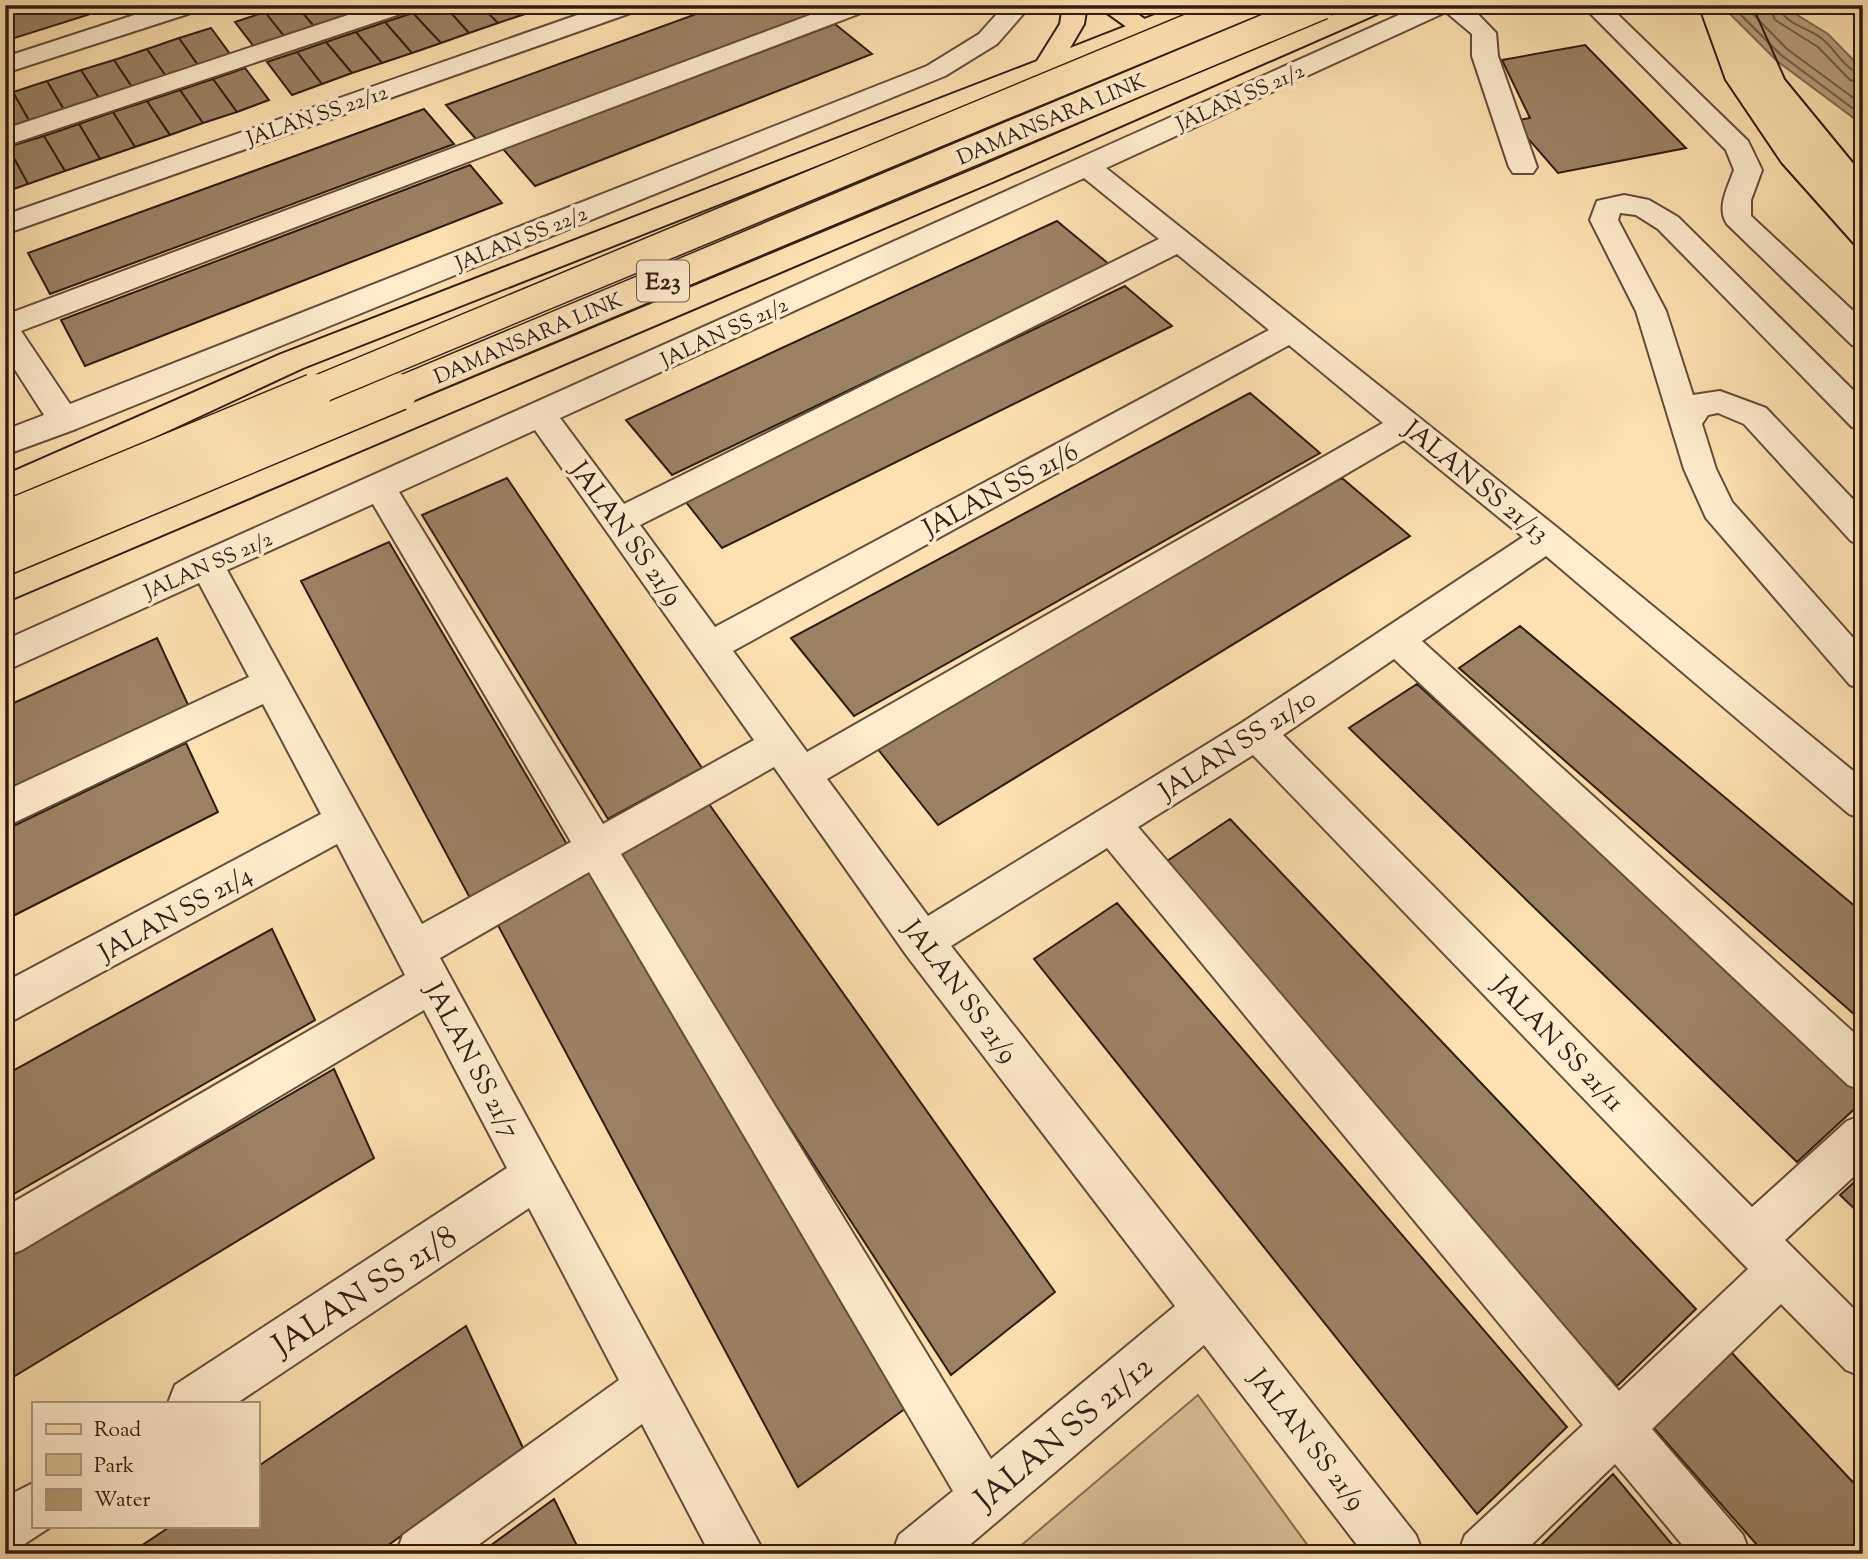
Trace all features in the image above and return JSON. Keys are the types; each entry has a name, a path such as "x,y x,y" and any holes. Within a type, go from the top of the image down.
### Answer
{"main road":[{"path":"1048,64 1072,24 1074,5"},
{"path":"1108,5 1212,76"},
{"name":"DAMANSARA LINK","path":"5,520 1245,5"},
{"path":"1311,5 1338,14 1368,9"},
{"name":"DAMANSARA LINK","path":"5,557 1322,5"},
{"path":"5,489 99,450 292,361 1048,64 1143,30 1184,8 1248,59"},
{"path":"5,588 986,174 1368,9"},
{"path":"916,116 982,110 1011,121 1020,134 1019,144 1011,156 986,174"}],"street":[{"path":"5,65 191,5"},
{"path":"5,138 403,5"},
{"name":"JALAN SS 22/12","path":"5,225 630,5"},
{"name":"JALAN SS 22/2","path":"5,443 936,71 988,39 1019,5"},
{"name":"JALAN SS 21/2","path":"5,656 542,416 1443,5"},
{"path":"1452,5 1468,15 1484,33 1485,56 1523,167"},
{"path":"1594,5 1738,147 1748,170 1737,200 1737,218 1863,338"},
{"path":"65,421 5,328 869,8"},
{"name":"JALAN SS 21/13","path":"1086,166 1547,538 1863,802"},
{"path":"1863,419 1668,223 1646,206 1623,201 1607,207 1604,220 1651,311 1700,469 1718,509 1863,674"},
{"path":"619,521 1179,241"},
{"name":"JALAN SS 21/6","path":"709,647 1291,331"},
{"path":"5,465 93,430 292,361"},
{"path":"1686,423 1698,405 1720,402 1755,416 1863,532"},
{"name":"JALAN SS 21/9","path":"542,416 922,942 1397,1554"},
{"path":"5,1233 424,966 596,846 791,759 1406,424"},
{"path":"380,488 985,1497"},
{"name":"JALAN SS 21/10","path":"922,942 1256,733 1547,538"},
{"name":"JALAN SS 21/7","path":"207,565 739,1554"},
{"path":"1396,639 1863,1070"},
{"path":"5,810 271,683"},
{"name":"JALAN SS 21/11","path":"1256,733 1863,1353"},
{"name":"JALAN SS 21/4","path":"5,1005 345,820"},
{"path":"1112,825 1724,1554"},
{"path":"1484,1554 1616,1427 1766,1255 1863,1137"},
{"name":"JALAN SS 21/8","path":"195,1402 535,1177"},
{"name":"JALAN SS 21/12","path":"918,1554 1208,1310"},
{"path":"422,1554 649,1388"},
{"path":"5,1527 32,1510"}],"green space":[{"path":"1198,1395 1314,1554 1011,1554"}],"water":[{"path":"1721,5 1781,5 1828,34 1863,70 1863,125 1777,61"}],"building":[{"path":"5,5 93,5 97,12 5,41"},
{"path":"286,5 296,5 318,31 288,41 265,12"},
{"path":"296,5 334,5 347,22 318,31"},
{"path":"334,5 370,5 376,12 347,22"},
{"path":"435,5 444,5 469,33 441,43 413,13"},
{"path":"444,5 480,5 498,23 469,33"},
{"path":"480,5 517,5 525,14 498,23"},
{"path":"721,5 797,5 809,15 476,139 446,105"},
{"path":"265,12 288,41 258,52 235,22"},
{"path":"413,13 441,43 412,53 385,22"},
{"path":"385,22 412,53 382,63 356,32"},
{"path":"835,24 872,54 535,186 503,149"},
{"path":"211,28 233,58 200,68 179,38"},
{"path":"356,32 382,63 352,73 326,42"},
{"path":"179,38 200,68 168,79 147,49"},
{"path":"326,42 352,73 322,84 297,52"},
{"path":"1585,45 1686,148 1558,173 1513,121 1530,118 1502,60"},
{"path":"147,49 168,79 134,90 114,60"},
{"path":"297,52 322,84 292,95 267,62"},
{"path":"114,60 134,90 101,101 81,70"},
{"path":"245,68 269,100 237,112 213,79"},
{"path":"81,70 101,101 66,113 47,81"},
{"path":"213,79 237,112 203,123 180,90"},
{"path":"47,81 66,113 31,124 13,92"},
{"path":"180,90 203,123 170,135 147,101"},
{"path":"13,92 31,124 5,133 5,95"},
{"path":"147,101 170,135 135,147 113,112"},
{"path":"424,109 454,144 50,294 28,253"},
{"path":"113,112 135,147 100,159 79,124"},
{"path":"79,124 100,159 65,171 44,136"},
{"path":"44,136 65,171 28,184 8,147"},
{"path":"8,147 28,184 5,192 5,148"},
{"path":"470,165 502,203 85,366 61,320"},
{"path":"1057,221 1110,265 672,475 626,420"},
{"path":"1125,286 1172,326 722,548 682,497"},
{"path":"1250,393 1320,453 854,716 791,638"},
{"path":"507,478 702,768 608,819 422,515"},
{"path":"1342,478 1410,536 938,825 877,748"},
{"path":"389,542 568,846 471,900 301,581"},
{"path":"1520,626 1863,913 1863,1022 1459,668"},
{"path":"157,638 190,709 5,796 5,707"},
{"path":"1417,684 1863,1092 1863,1101 1797,1162 1349,728"},
{"path":"186,743 218,812 5,920 5,830"},
{"path":"704,797 1055,1292 951,1375 610,851"},
{"path":"1230,819 1696,1309 1617,1386 1155,869"},
{"path":"586,865 906,1408 798,1487 493,916"},
{"path":"1117,903 1567,1427 1477,1514 1034,959"},
{"path":"272,929 315,1020 5,1199 5,1075"},
{"path":"334,1069 374,1158 5,1382 5,1260"},
{"path":"1863,1174 1863,1217 1840,1195"},
{"path":"466,1326 523,1448 376,1554 129,1554 168,1528 259,1528 259,1466"},
{"path":"1730,1351 1863,1493 1863,1554 1765,1554 1652,1426"},
{"path":"1613,1474 1680,1554 1532,1554"},
{"path":"554,1499 581,1554 479,1554"}],"tram line":[{"path":"1698,5 1725,80 1781,163 1863,255"},
{"path":"1752,5 1785,79 1863,174"}]}
